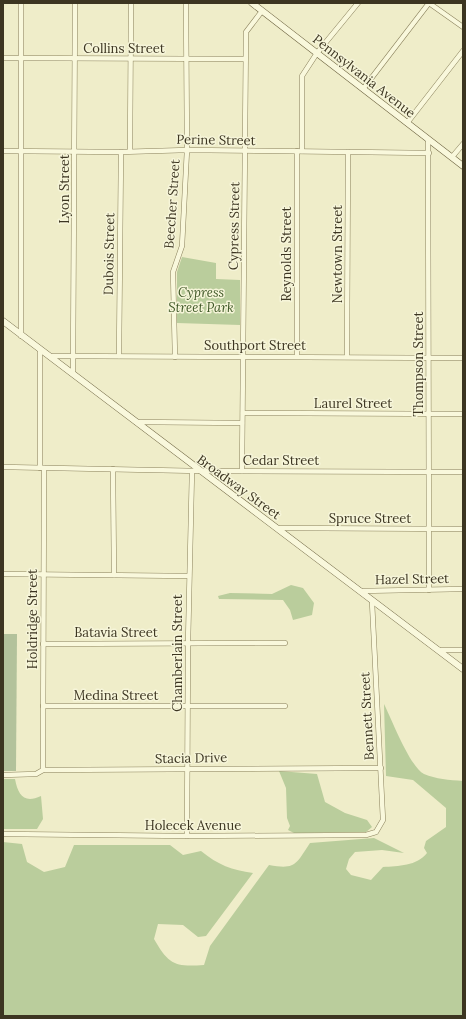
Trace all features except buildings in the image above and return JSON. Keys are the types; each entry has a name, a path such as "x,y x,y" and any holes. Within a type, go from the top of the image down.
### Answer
{"street":[{"path":"21,336 22,3"},
{"name":"Lyon Street","path":"73,374 75,3"},
{"path":"130,151 131,3"},
{"name":"Beecher Street","path":"175,357 174,272 182,246 187,150 186,3"},
{"name":"Pennsylvania Avenue","path":"252,3 463,166"},
{"name":"Reynolds Street","path":"297,356 302,76 317,53 358,3"},
{"path":"363,89 429,3 463,27"},
{"name":"Cypress Street","path":"242,471 246,32 262,11"},
{"path":"407,122 463,52"},
{"name":"Collins Street","path":"3,58 245,59"},
{"name":"Thompson Street","path":"428,139 430,153 429,590"},
{"path":"452,157 463,144"},
{"name":"Perine Street","path":"3,151 75,150 121,152 187,150 246,152 300,151 430,153"},
{"name":"Dubois Street","path":"119,356 121,152"},
{"name":"Newtown Street","path":"347,356 348,152"},
{"name":"Broadway Street","path":"3,322 136,422 196,471 277,528 361,591 372,602 463,669"},
{"name":"Holdridge Street","path":"40,350 44,574 43,770"},
{"name":"Southport Street","path":"48,356 430,356 463,358"},
{"name":"Laurel Street","path":"243,413 463,414"},
{"path":"136,422 242,423"},
{"name":"Cedar Street","path":"3,467 196,471 463,472"},
{"path":"114,469 114,575"},
{"name":"Chamberlain Street","path":"187,836 189,576 196,471"},
{"name":"Spruce Street","path":"277,528 463,529"},
{"path":"3,574 189,576"},
{"name":"Hazel Street","path":"361,591 463,590"},
{"name":"Bennett Street","path":"372,602 381,768 382,820 380,827"},
{"name":"Batavia Street","path":"43,644 285,643"},
{"path":"438,650 463,650"},
{"name":"Medina Street","path":"43,706 285,706"},
{"name":"Stacia Drive","path":"3,775 36,774 43,770 381,768"},
{"name":"Holecek Avenue","path":"3,834 187,836 366,835 376,832 380,827"}],"green space":[{"name":"Cypress Street Park","path":"182,257 216,263 216,279 240,280 240,325 177,323 177,272"},
{"path":"291,585 303,588 314,603 312,615 293,620 290,610 283,600 219,599 218,596 230,593 272,594"},
{"path":"3,634 17,634 16,771 3,771"},
{"path":"384,704 407,753 419,770 424,774 433,777 463,781 463,1016 3,1016 3,842 22,844 27,862 44,872 65,867 74,845 170,845 183,855 201,851 213,860 226,866 253,873 206,936 198,937 183,925 158,924 154,939 164,954 179,965 204,965 210,946 269,865 285,867 294,864 298,861 310,843 374,838 404,853 382,850 355,852 349,859 346,869 351,875 371,880 383,867 413,863 423,857 427,853 424,848 426,841 446,827 446,808 413,780 386,776"},
{"path":"279,771 317,774 325,802 345,813 367,820 372,827 366,832 294,833 288,830 290,826 287,818 286,788"},
{"path":"3,779 15,779 20,794 26,798 30,799 41,796 43,819 37,829 3,829"}]}
